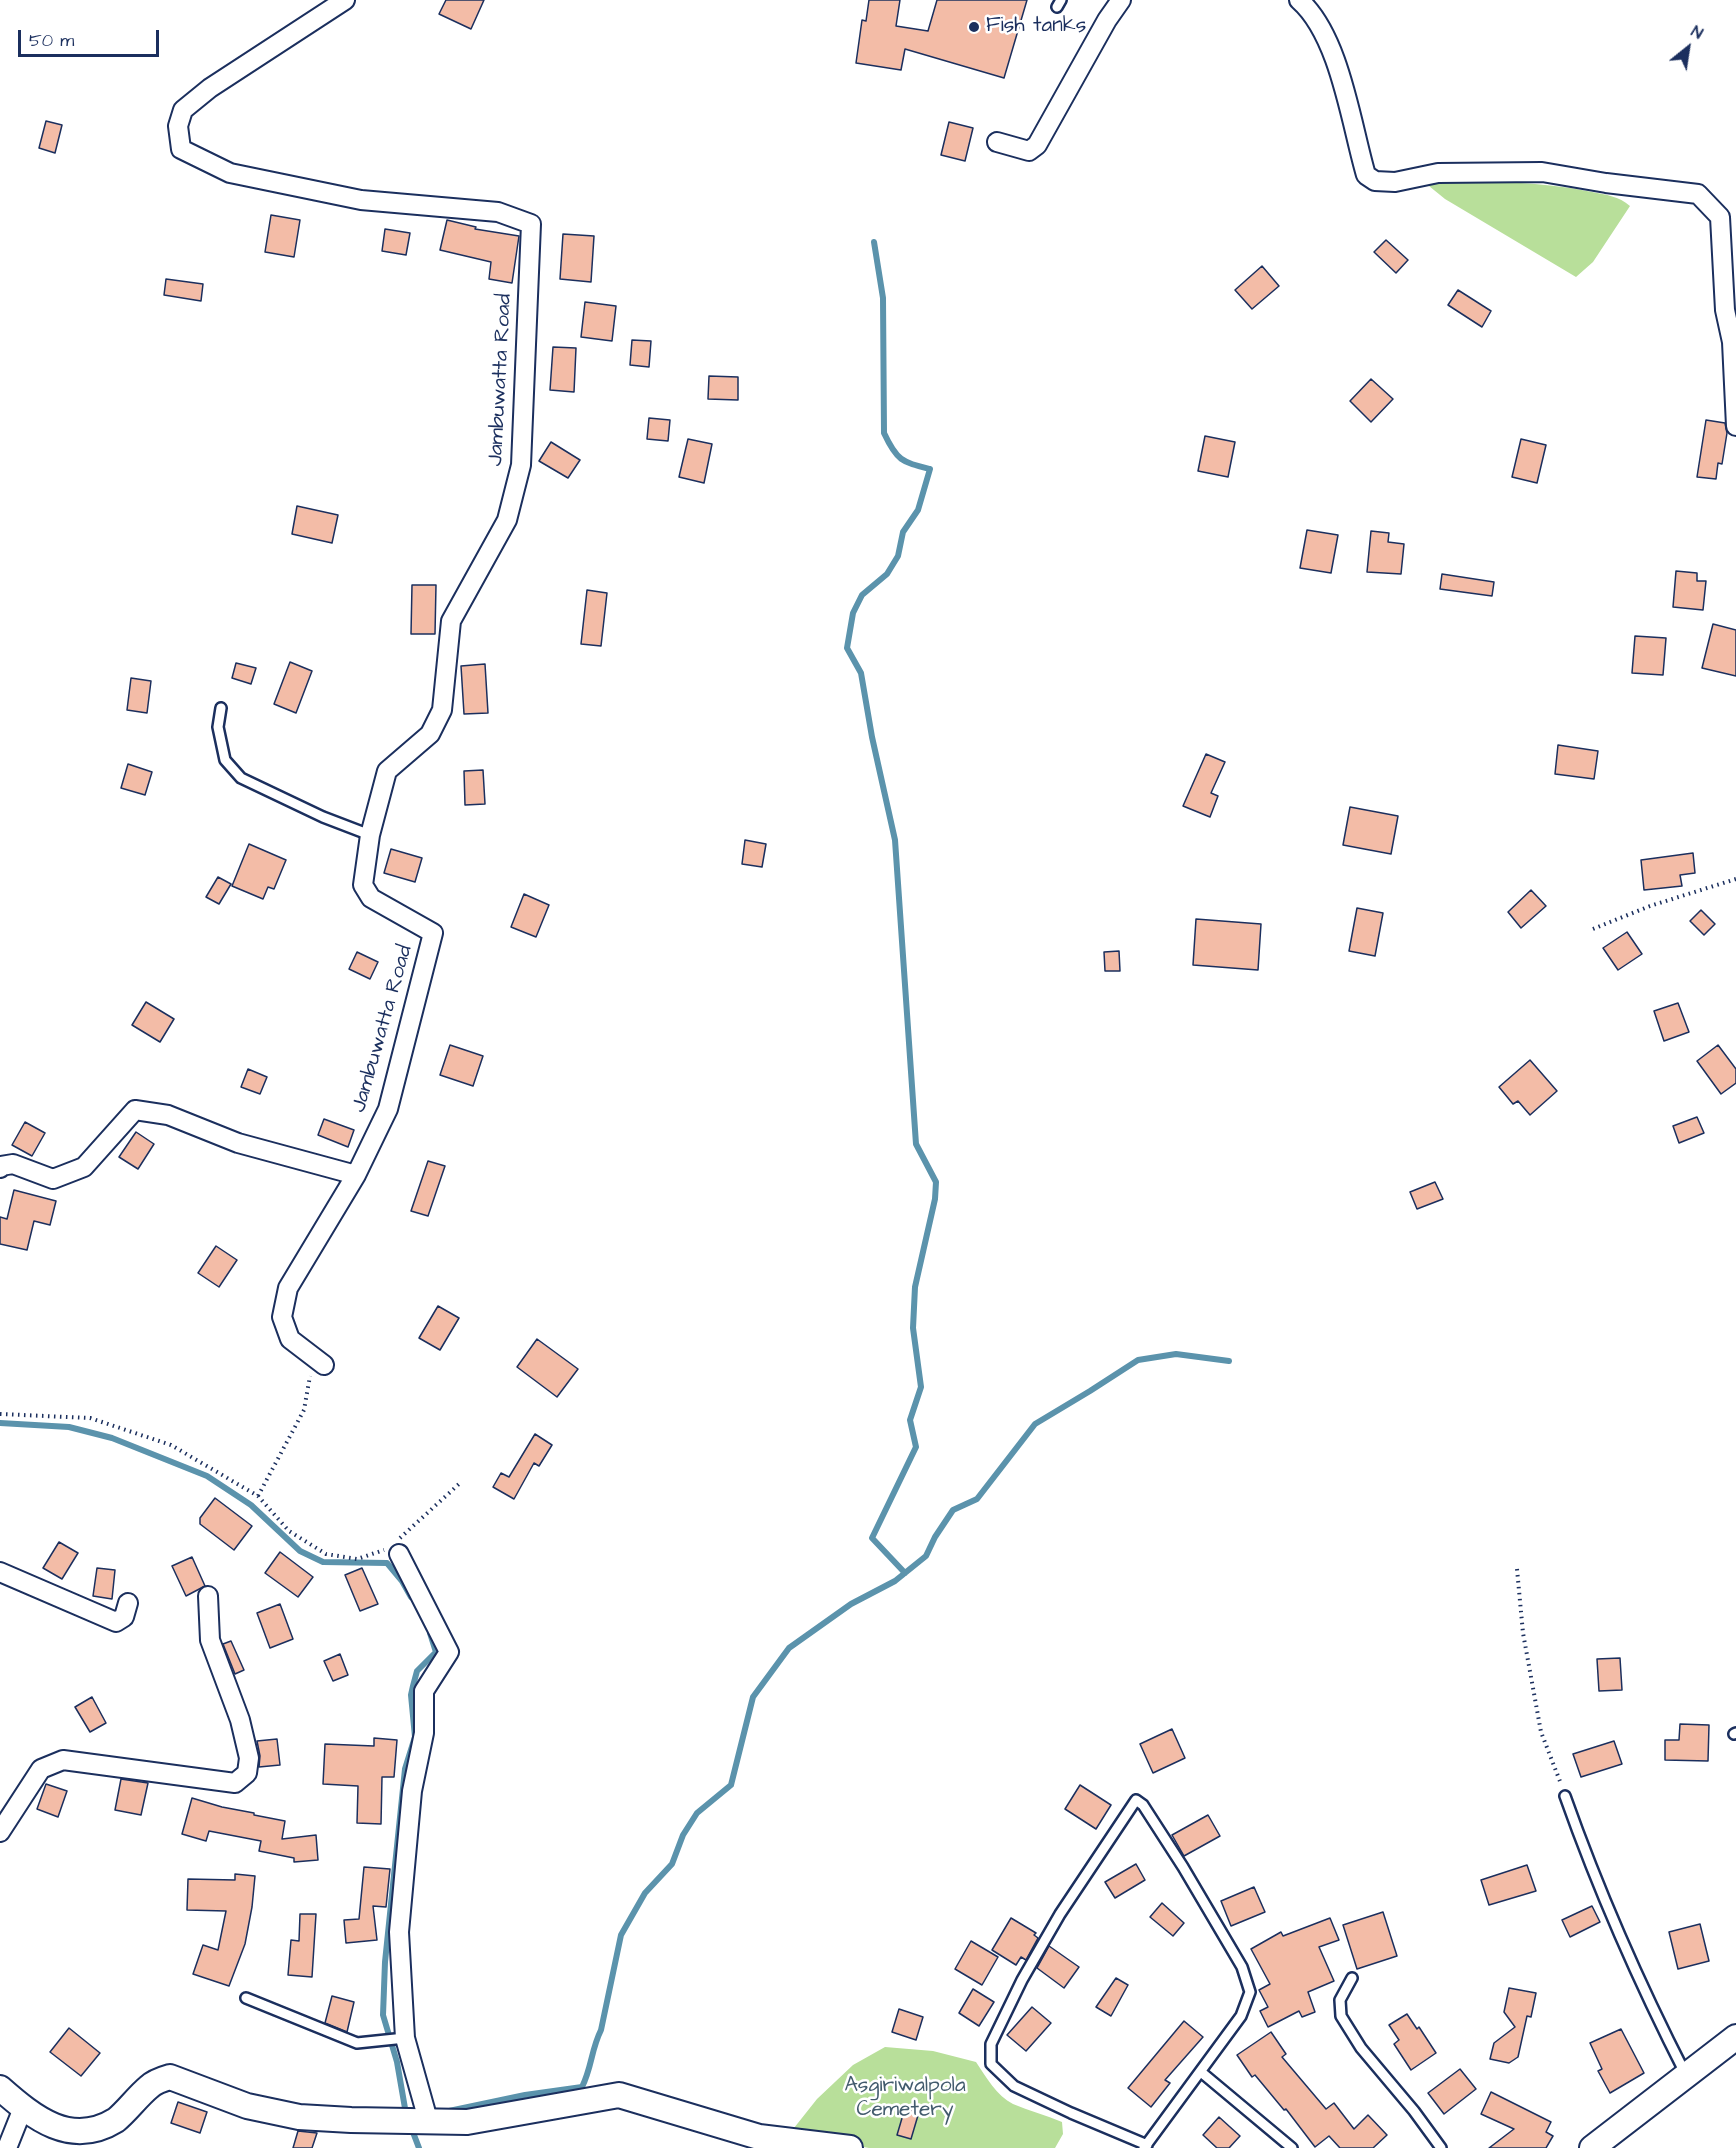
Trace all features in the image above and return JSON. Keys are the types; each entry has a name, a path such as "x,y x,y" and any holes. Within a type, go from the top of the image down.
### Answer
{"street":[{"name":"Jambuwatta Road","path":"318,1361 290,1339 282,1317 288,1288 356,1175 388,1110 433,933 371,898 363,885 370,835 387,771 430,734 442,710 451,621 507,520 521,465 531,224 498,212 361,200 230,173 181,149 178,126 183,110 210,88 345,0"},
{"path":"997,142 1029,151 1036,145 1121,0"},
{"path":"1299,0 1309,9 1322,28 1335,61 1366,175 1375,181 1395,182 1438,174 1542,172 1606,183 1698,194 1720,217 1725,310 1734,341 1736,426"},
{"path":"0,1168 13,1164 53,1179 84,1167 135,1110 168,1115 238,1143 356,1175"},
{"path":"395,1551 449,1652 424,1691 423,1733 412,1791 399,1932 405,2038 428,2120"},
{"path":"0,1572 116,1623 124,1617 128,1603"},
{"path":"0,1832 41,1768 63,1760 235,1783 247,1773 249,1758 240,1720 210,1640 208,1596"},
{"path":"1592,2148 1736,2037"},
{"path":"0,2088 44,2126 69,2135 96,2134 116,2120 150,2085 170,2077 247,2106 299,2117 351,2120 467,2122 619,2095 759,2137 850,2148"},
{"path":"7,2148 23,2108"}],"lane":[{"path":"221,708 218,726 225,760 241,778 323,817 370,835"},
{"path":"1565,1796 1586,1855 1648,2000 1686,2075"},
{"path":"1136,1800 1143,1805 1189,1877 1242,1967 1250,1992 1241,2016 1146,2146 1014,2086 991,2064 991,2044 1022,1980 1060,1914 1136,1800"},
{"path":"1352,1978 1340,2000 1341,2016 1361,2048 1414,2111 1441,2148"},
{"path":"246,1998 357,2043 405,2038"},
{"path":"1201,2072 1292,2148"}],"path":[{"path":"1593,929 1650,906 1736,879"},
{"path":"258,1496 304,1410 318,1361"},
{"path":"0,1414 90,1418 171,1445 258,1496 289,1531 326,1554 357,1559 395,1551 459,1484"},
{"path":"1517,1569 1523,1633 1541,1732 1565,1796"}],"green space":[{"path":"1433,181 1533,184 1572,188 1612,196 1630,206 1593,262 1576,277 1445,199 1429,186"},
{"name":"Asgiriwalpola Cemetery","path":"885,2047 933,2051 976,2062 992,2086 1007,2101 1062,2122 1063,2134 1055,2148 869,2148 796,2135 794,2128 817,2099 853,2065"}],"building":[{"path":"446,0 484,0 471,29 439,14"},
{"name":"Fish tanks","path":"869,0 900,0 896,26 928,31 937,0 1027,0 1004,78 905,49 901,70 856,63 862,20 866,21"},
{"path":"46,121 62,125 55,153 39,148"},
{"path":"949,122 973,128 965,161 941,155"},
{"path":"271,215 300,220 294,257 265,252"},
{"path":"447,220 476,227 475,229 519,236 512,283 489,279 491,262 440,250"},
{"path":"385,229 410,233 406,255 382,251"},
{"path":"563,234 594,236 591,282 560,279"},
{"path":"1386,240 1408,260 1396,273 1374,252"},
{"path":"1262,266 1279,286 1252,309 1235,290"},
{"path":"166,279 203,284 201,301 164,295"},
{"path":"1458,290 1491,311 1482,327 1448,305"},
{"path":"585,302 616,306 612,341 581,337"},
{"path":"632,340 651,341 649,367 630,365"},
{"path":"553,347 576,348 574,392 550,390"},
{"path":"709,376 738,377 738,400 708,399"},
{"path":"1371,379 1393,399 1371,422 1350,401"},
{"path":"649,418 670,420 668,441 647,439"},
{"path":"1706,420 1725,423 1727,433 1722,464 1718,463 1716,479 1697,477"},
{"path":"1205,436 1235,442 1228,477 1198,471"},
{"path":"688,439 712,444 704,483 679,477"},
{"path":"1521,439 1546,445 1537,483 1512,477"},
{"path":"551,442 580,460 568,478 539,461"},
{"path":"297,506 338,515 332,543 292,534"},
{"path":"1307,530 1338,535 1331,573 1300,568"},
{"path":"1371,531 1389,533 1388,542 1404,544 1401,574 1367,572"},
{"path":"1676,571 1697,573 1697,581 1706,581 1703,610 1673,607"},
{"path":"1442,574 1494,582 1492,596 1440,589"},
{"path":"412,585 436,585 435,634 411,634"},
{"path":"587,590 607,593 601,646 581,644"},
{"path":"1713,624 1736,630 1736,676 1702,668"},
{"path":"1635,636 1666,638 1663,675 1632,673"},
{"path":"290,662 312,671 296,713 274,704"},
{"path":"236,663 256,668 251,684 232,678"},
{"path":"485,664 488,713 464,714 461,666"},
{"path":"131,678 151,681 147,713 127,710"},
{"path":"1558,745 1598,751 1594,779 1555,774"},
{"path":"1206,754 1225,762 1211,793 1218,796 1210,817 1183,806"},
{"path":"128,764 152,772 145,795 121,788"},
{"path":"483,770 485,804 465,805 464,771"},
{"path":"1350,807 1398,816 1391,854 1343,845"},
{"path":"745,840 766,844 762,867 742,864"},
{"path":"249,844 286,860 274,889 268,887 263,899 232,886"},
{"path":"391,849 422,858 415,882 384,873"},
{"path":"1693,853 1695,873 1680,875 1682,886 1644,890 1641,860"},
{"path":"218,877 231,884 219,904 206,897"},
{"path":"1531,890 1546,906 1521,928 1508,912"},
{"path":"524,894 549,905 536,937 511,927"},
{"path":"1357,908 1383,913 1375,956 1349,951"},
{"path":"1701,910 1715,924 1704,935 1690,921"},
{"path":"1196,919 1261,924 1258,970 1193,965"},
{"path":"1627,932 1642,954 1618,970 1603,948"},
{"path":"1119,951 1120,971 1105,971 1104,952"},
{"path":"357,952 378,962 370,979 349,969"},
{"path":"146,1002 174,1019 160,1042 132,1025"},
{"path":"1678,1003 1689,1032 1664,1041 1654,1011"},
{"path":"450,1045 483,1056 473,1086 440,1075"},
{"path":"1718,1045 1736,1069 1736,1083 1721,1094 1697,1061"},
{"path":"1530,1060 1557,1091 1530,1115 1518,1101 1513,1104 1499,1087"},
{"path":"248,1069 267,1077 260,1094 241,1087"},
{"path":"1697,1117 1704,1133 1679,1143 1673,1126"},
{"path":"324,1119 354,1130 348,1147 318,1135"},
{"path":"25,1122 45,1133 32,1156 12,1145"},
{"path":"136,1132 154,1144 138,1169 119,1157"},
{"path":"428,1161 445,1166 428,1216 411,1211"},
{"path":"1435,1182 1443,1199 1417,1209 1410,1192"},
{"path":"14,1190 56,1201 50,1225 34,1221 27,1250 0,1244 0,1217 7,1219"},
{"path":"216,1246 237,1260 219,1287 198,1273"},
{"path":"438,1306 459,1318 440,1350 419,1338"},
{"path":"537,1339 578,1369 557,1397 517,1367"},
{"path":"535,1434 552,1445 539,1466 534,1463 514,1499 493,1487 501,1473 509,1477"},
{"path":"215,1498 252,1526 234,1550 200,1524 200,1518"},
{"path":"59,1542 78,1553 62,1579 43,1568"},
{"path":"280,1552 313,1577 298,1597 265,1573"},
{"path":"192,1557 205,1586 186,1596 172,1566"},
{"path":"97,1568 115,1570 112,1599 93,1596"},
{"path":"362,1568 378,1604 360,1611 345,1575"},
{"path":"280,1604 293,1639 270,1648 257,1613"},
{"path":"231,1641 244,1670 235,1674 223,1644"},
{"path":"340,1654 348,1675 333,1681 324,1661"},
{"path":"1620,1658 1622,1690 1599,1691 1597,1659"},
{"path":"92,1697 106,1723 90,1732 75,1707"},
{"path":"1680,1724 1709,1725 1708,1761 1665,1760 1665,1740 1679,1740"},
{"path":"1172,1729 1185,1758 1153,1773 1140,1744"},
{"path":"374,1738 397,1740 394,1777 382,1777 381,1824 357,1823 358,1786 323,1784 325,1744 374,1746"},
{"path":"277,1739 280,1765 259,1767 260,1756 257,1741"},
{"path":"1614,1741 1622,1764 1581,1777 1573,1754"},
{"path":"121,1779 148,1783 141,1815 115,1810"},
{"path":"46,1784 67,1791 58,1817 37,1809"},
{"path":"1080,1785 1111,1805 1096,1829 1065,1809"},
{"path":"192,1798 285,1821 282,1839 316,1835 318,1860 294,1862 294,1858 259,1851 261,1841 209,1831 206,1841 182,1834"},
{"path":"1208,1815 1220,1836 1184,1856 1172,1835"},
{"path":"1136,1864 1145,1880 1115,1898 1105,1882"},
{"path":"1527,1865 1536,1891 1489,1905 1481,1880"},
{"path":"364,1867 390,1869 386,1907 373,1906 377,1940 346,1943 344,1920 359,1919"},
{"path":"235,1874 255,1876 245,1944 229,1986 193,1974 203,1945 218,1950 226,1911 187,1910 188,1879 235,1880"},
{"path":"1254,1887 1265,1912 1231,1926 1221,1901"},
{"path":"1162,1903 1184,1923 1173,1936 1150,1917"},
{"path":"1592,1906 1600,1922 1570,1937 1562,1920"},
{"path":"1383,1912 1397,1956 1357,1969 1343,1925"},
{"path":"300,1914 316,1914 312,1977 288,1975 291,1940 299,1941"},
{"path":"1011,1918 1036,1933 1034,1935 1038,1938 1026,1960 1021,1957 1016,1965 992,1950"},
{"path":"1330,1918 1339,1940 1319,1947 1334,1981 1308,1992 1315,2012 1302,2017 1299,2011 1268,2027 1260,2011 1268,2007 1259,1990 1270,1984 1251,1949 1281,1932 1283,1936"},
{"path":"1700,1924 1709,1961 1678,1969 1669,1932"},
{"path":"971,1941 998,1957 982,1985 955,1969"},
{"path":"1049,1946 1079,1967 1064,1988 1037,1968"},
{"path":"1116,1978 1128,1985 1111,2016 1096,2007"},
{"path":"1509,1988 1536,1993 1531,2017 1527,2016 1518,2057 1509,2063 1490,2059 1494,2043 1515,2027 1504,2012"},
{"path":"973,1989 994,2002 979,2026 959,2013"},
{"path":"332,1996 354,2002 347,2032 325,2023"},
{"path":"1032,2007 1051,2023 1026,2051 1007,2035"},
{"path":"899,2009 923,2017 916,2040 892,2032"},
{"path":"1407,2014 1417,2029 1419,2027 1436,2053 1411,2070 1394,2044 1399,2040 1389,2025"},
{"path":"1184,2021 1203,2037 1165,2080 1170,2083 1151,2107 1128,2088"},
{"path":"69,2028 100,2053 81,2076 50,2052"},
{"path":"1621,2029 1644,2073 1610,2093 1598,2071 1602,2069 1590,2043"},
{"path":"1271,2032 1286,2054 1282,2057 1326,2109 1334,2103 1354,2129 1368,2115 1387,2135 1373,2148 1340,2148 1329,2136 1315,2147 1286,2109 1284,2110 1255,2075 1252,2077 1237,2055"},
{"path":"1460,2069 1476,2089 1444,2114 1428,2093"},
{"path":"1491,2092 1551,2122 1546,2132 1553,2136 1546,2148 1489,2148 1514,2129 1481,2114"},
{"path":"178,2102 207,2112 200,2133 171,2123"},
{"path":"905,2108 919,2112 911,2139 897,2135"},
{"path":"1219,2117 1240,2136 1229,2148 1217,2148 1203,2135"},
{"path":"298,2131 317,2133 312,2148 293,2148"}],"waterway":[{"path":"874,242 883,298 884,433 901,459 930,469 918,510 903,532 898,556 887,574 862,595 853,613 847,648 861,673 872,737 895,840 916,1144 936,1182 935,1199 915,1287 913,1328 921,1387 910,1420 916,1447 872,1538 905,1573"},
{"path":"449,2111 525,2095 582,2087 601,2030 621,1935 645,1893 672,1864 683,1835 697,1813 731,1785 753,1697 789,1648 851,1604 895,1581 926,1556 935,1537 953,1510 977,1499 1035,1424 1138,1360 1176,1354 1229,1361"},
{"path":"0,1423 69,1427 112,1438 207,1476 251,1505 300,1551 323,1562 387,1563 402,1581 411,1597"},
{"path":"406,2114 397,2062 383,2015 385,1962 405,1769 415,1737 411,1695 417,1671 436,1652 430,1633"},
{"path":"411,2127 419,2148"}],"place":[{"name":"Fish tanks","path":"974,27"}]}
